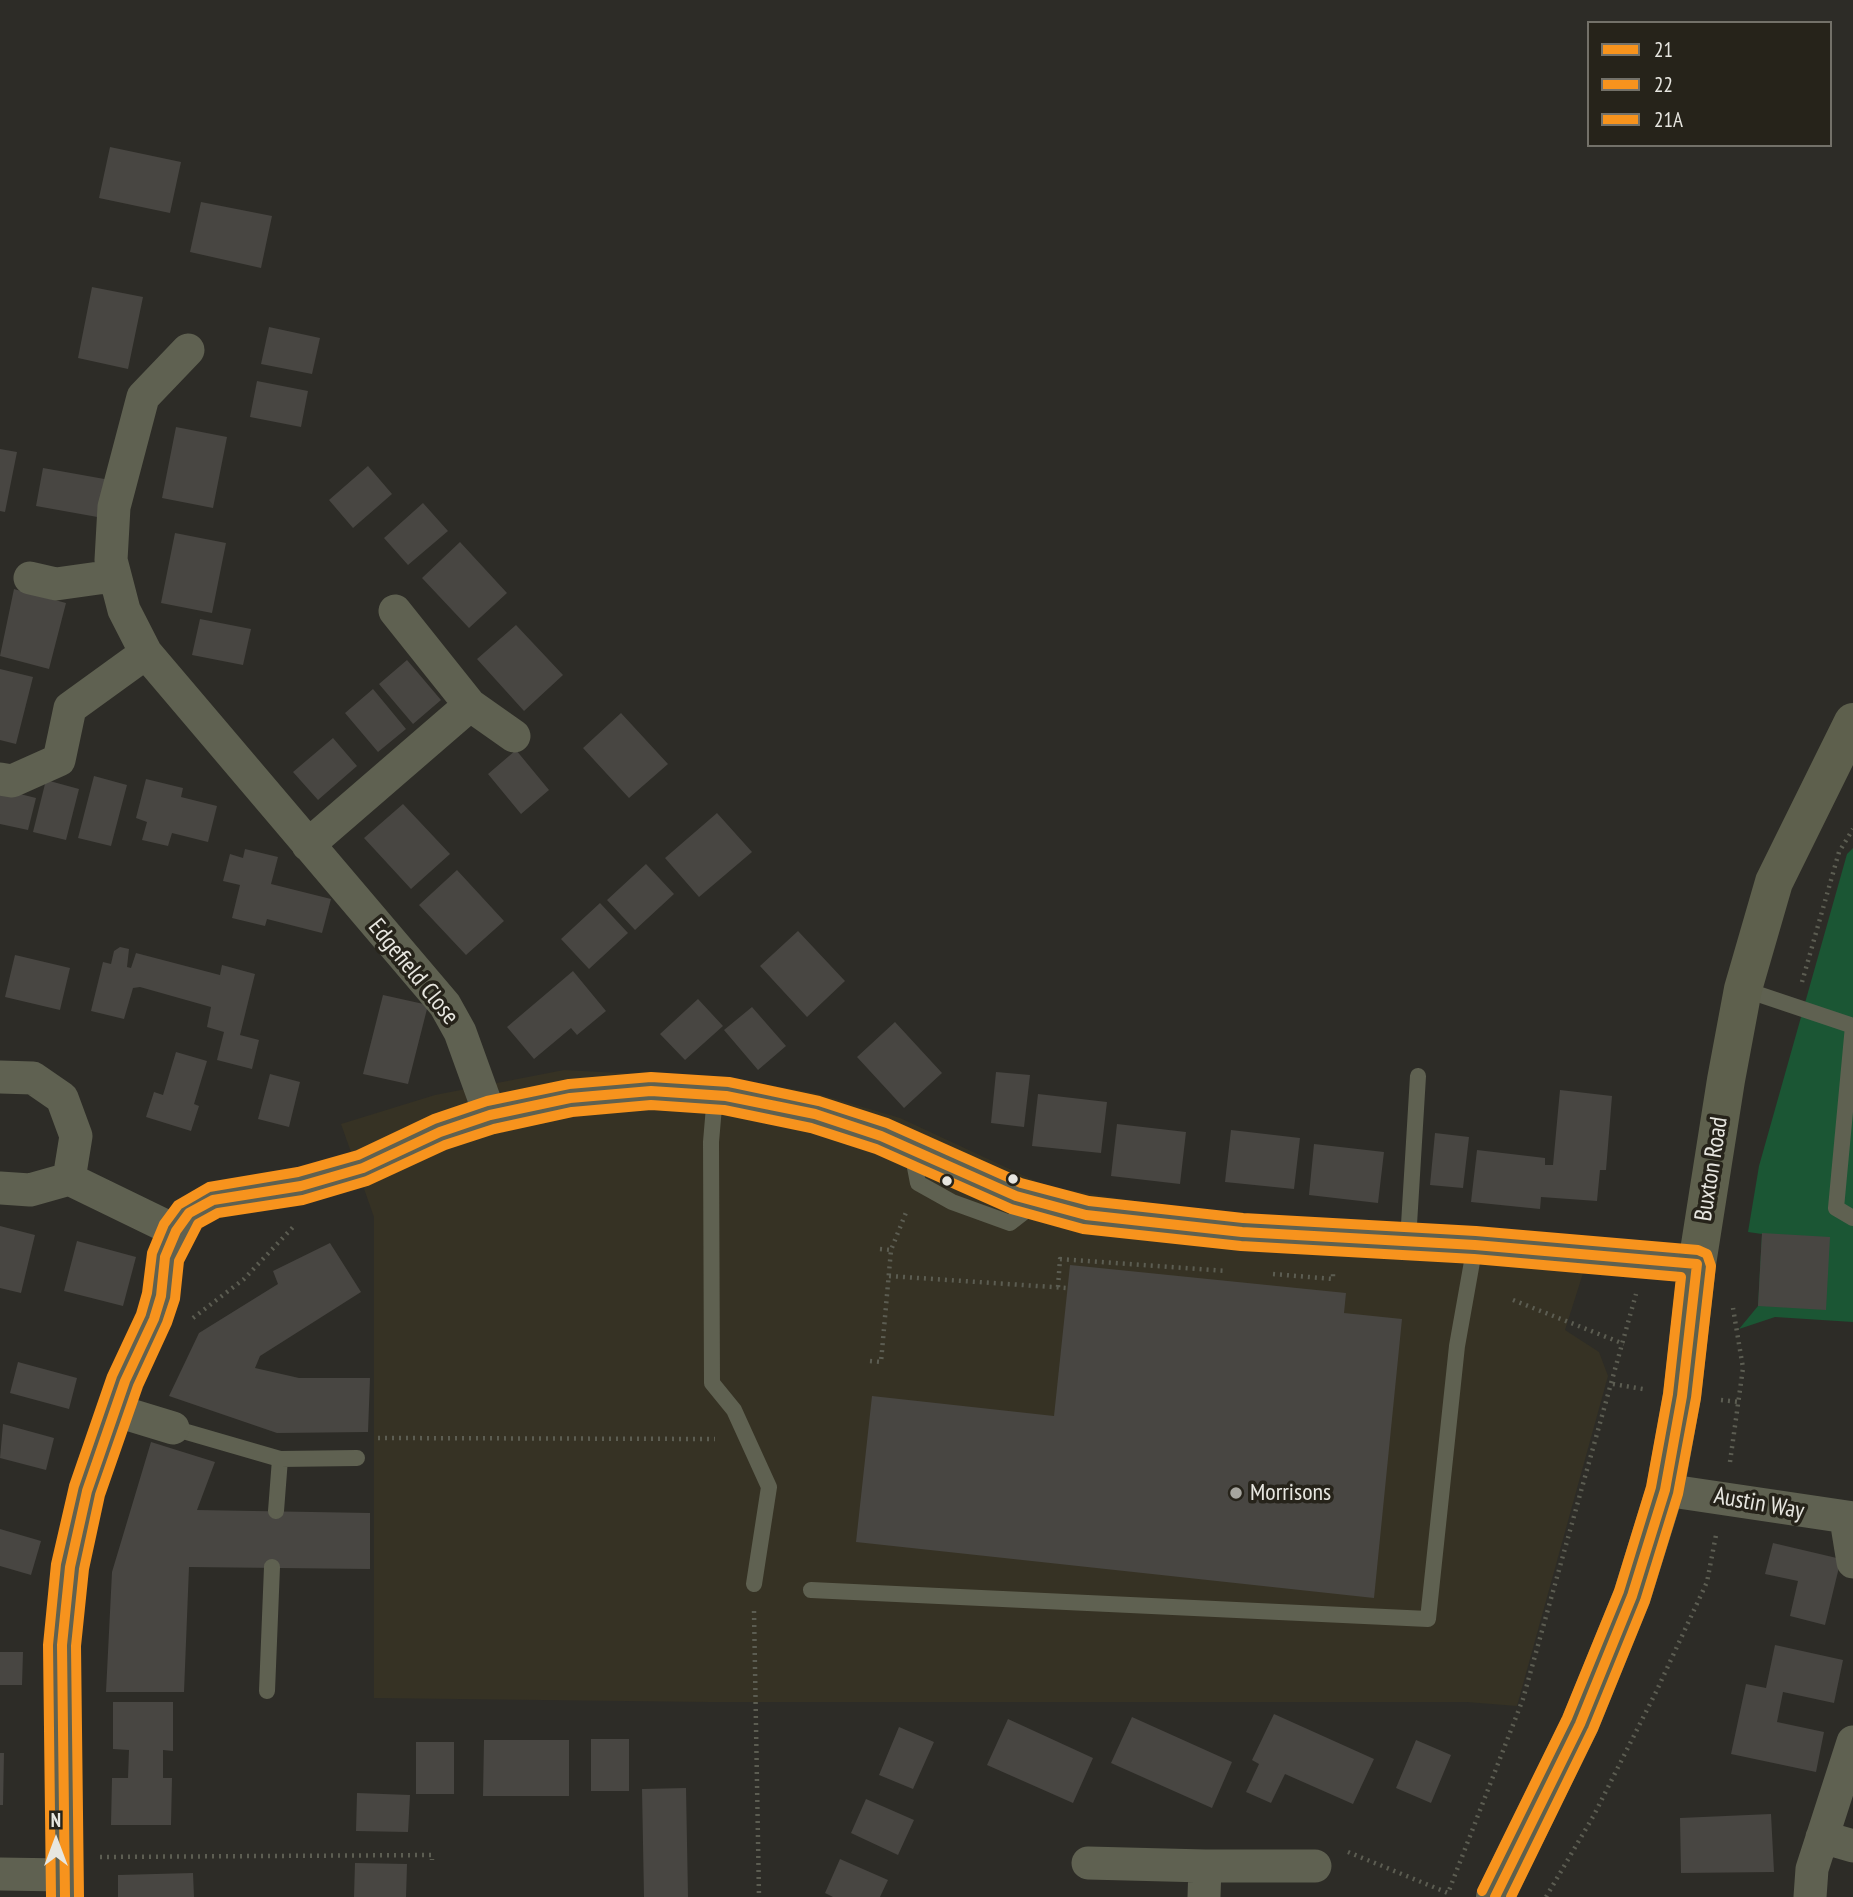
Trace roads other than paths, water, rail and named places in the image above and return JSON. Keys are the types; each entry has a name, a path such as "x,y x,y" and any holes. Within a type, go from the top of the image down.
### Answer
{"street":[{"name":"Edgefield Close","path":"188,350 144,397 114,507 111,560 124,610 146,653 445,1005 460,1032 490,1115"},
{"path":"30,578 56,584 114,576"},
{"path":"395,611 470,705 514,736"},
{"path":"0,779 12,781 59,760 70,708 146,653"},
{"path":"308,845 470,705"},
{"name":"Buxton Road","path":"1495,1897 1580,1724 1632,1596 1665,1490 1682,1396 1698,1264 1743,989 1774,881 1853,722"},
{"path":"0,1077 33,1078 62,1098 76,1136 69,1179"},
{"path":"0,1874 65,1877 62,1645 70,1567 87,1491 114,1410 154,1319 161,1296 165,1257 176,1231 189,1213 213,1200 301,1186 363,1168 440,1132 490,1115 570,1098 651,1091 715,1095 815,1114 881,1136 915,1168 1086,1215 1216,1229 1475,1245 1698,1264"},
{"path":"0,1188 30,1190 69,1179 176,1231"},
{"path":"114,1410 173,1428"},
{"name":"Austin Way","path":"1665,1490 1850,1519"},
{"path":"1850,1519 1853,1562"},
{"path":"1810,1897 1812,1869 1853,1742"},
{"path":"1822,1837 1853,1846"},
{"path":"1088,1863 1204,1882 1315,1866"}],"lane":[{"path":"1743,989 1853,1026 1836,1208 1853,1218"},
{"path":"1408,1241 1418,1076"},
{"path":"715,1095 711,1142 712,1383 734,1410 769,1487 754,1584"},
{"path":"811,1590 1428,1619 1457,1346 1475,1245"},
{"path":"173,1428 280,1459 357,1458"},
{"path":"276,1511 280,1459"},
{"path":"267,1691 272,1567"}],"place":[{"name":"Morrisons","path":"1236,1493"}]}
